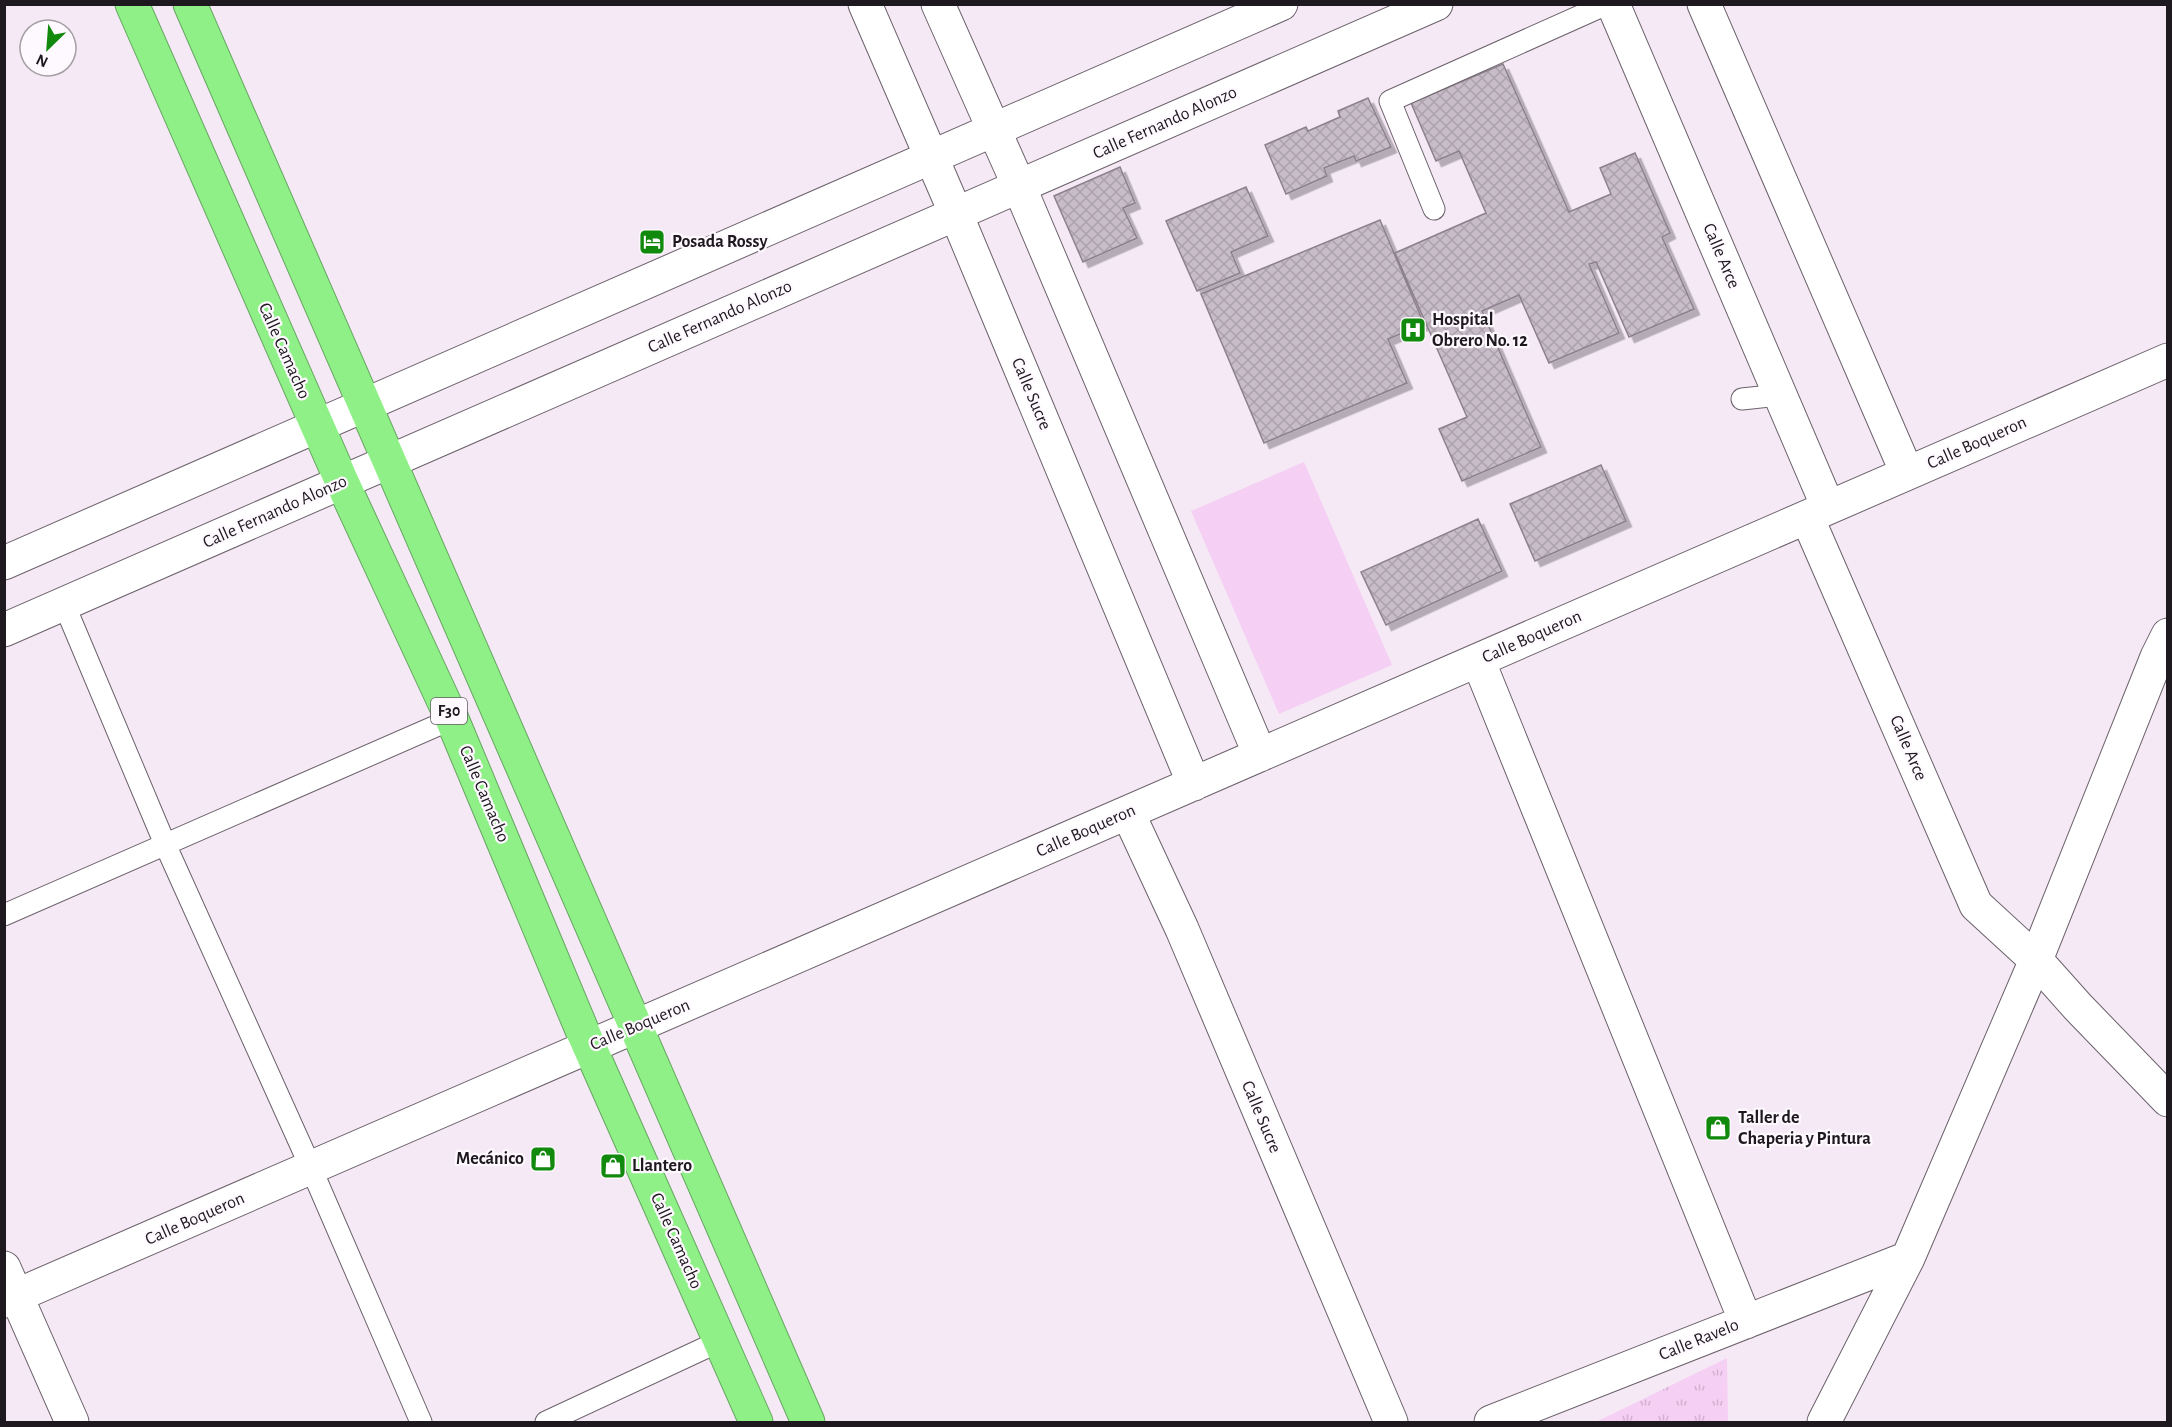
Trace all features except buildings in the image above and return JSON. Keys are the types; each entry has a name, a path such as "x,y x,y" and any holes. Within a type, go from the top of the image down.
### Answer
{"highway":[{"name":"Calle Camacho","path":"132,4 342,482 452,719 589,1047 756,1422"},
{"name":"F30","path":"190,4 808,1422"}],"street":[{"name":"Calle Sucre","path":"865,4 956,214 1194,784"},
{"path":"938,4 1019,186 1260,755"},
{"path":"4,563 1281,4"},
{"name":"Calle Fernando Alonzo","path":"4,630 1436,4"},
{"name":"Calle Arce","path":"1613,4 1780,395 1818,512 1976,905 2036,960 2078,1008 2168,1100"},
{"path":"1704,4 1907,473"},
{"name":"Calle Boqueron","path":"8,1289 311,1168 2168,360"},
{"path":"1824,1422 1908,1258 2164,653"},
{"path":"1478,660 1746,1322"},
{"name":"Calle Sucre","path":"1128,813 1182,928 1391,1422"},
{"name":"Calle Ravelo","path":"1491,1422 1908,1258"},
{"path":"8,1289 72,1422"}],"lane":[{"path":"1434,209 1390,101 1607,4"},
{"path":"1742,399 1780,395"},
{"path":"64,604 165,844 311,1168 421,1422"},
{"path":"4,915 452,719"},
{"path":"546,1422 720,1341"}],"green space":[{"path":"1304,462 1392,665 1279,714 1191,511"},
{"path":"1727,1358 1728,1422 1596,1422"}],"place":[{"name":"Posada Rossy","path":"652,242"},
{"name":"Hospital Obrero No. 12","path":"1413,330"},
{"name":"Taller de Chaperia y Pintura","path":"1718,1128"},
{"name":"Mecánico","path":"543,1159"},
{"name":"Llantero","path":"613,1166"}]}
